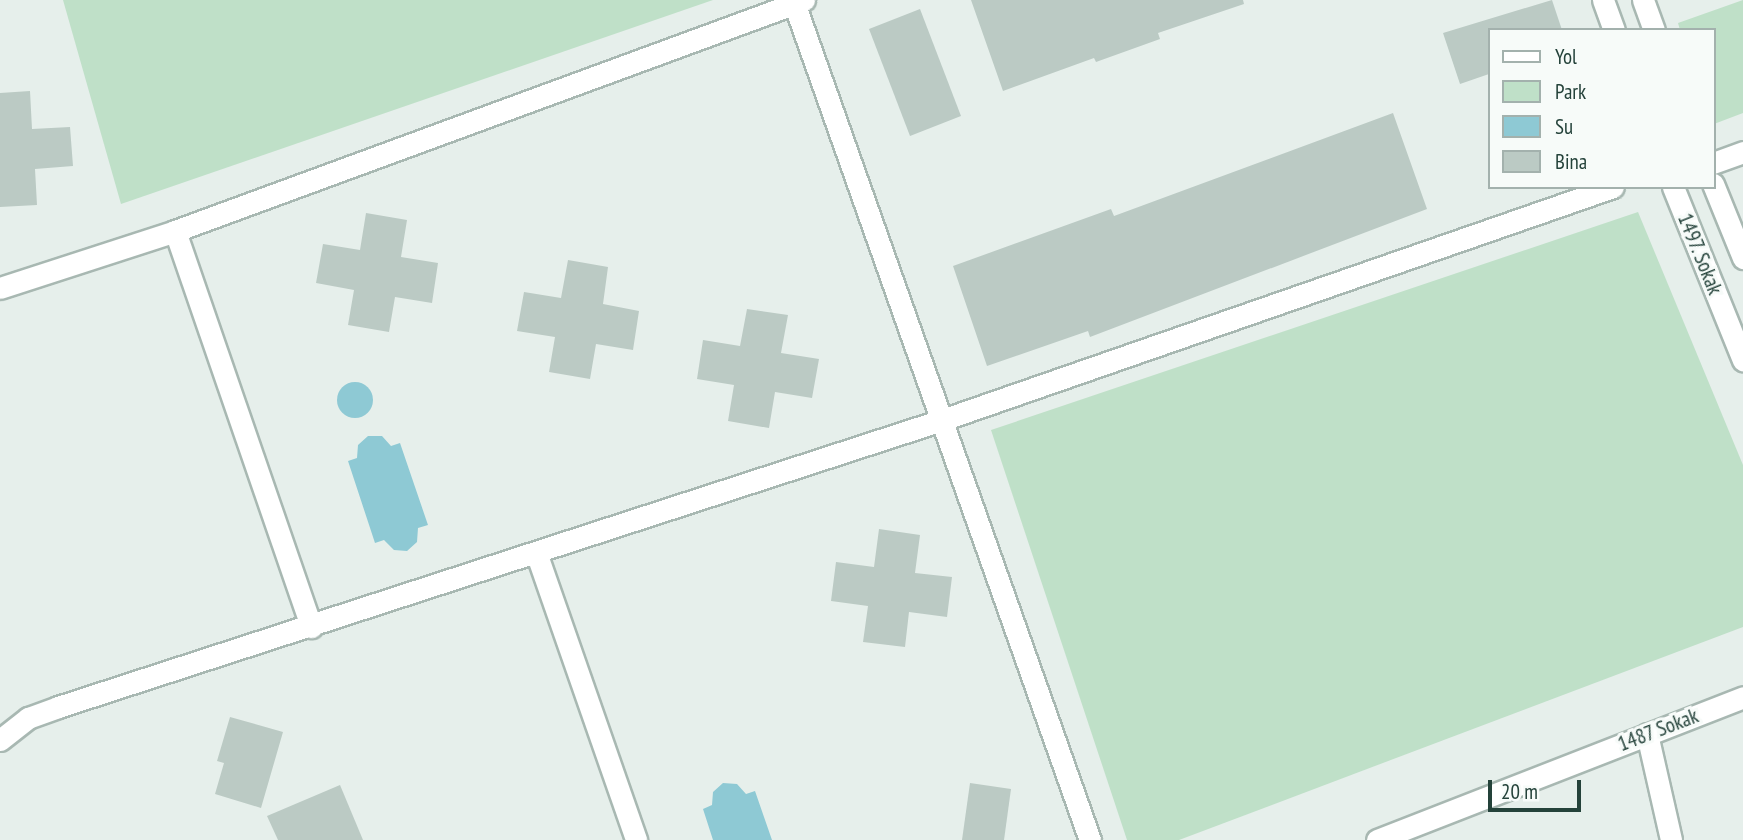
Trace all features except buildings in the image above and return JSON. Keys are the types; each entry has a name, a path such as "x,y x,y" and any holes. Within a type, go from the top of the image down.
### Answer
{"street":[{"path":"1603,0 1613,28"},
{"path":"1643,0 1653,28"},
{"path":"0,289 175,231 797,1 1090,840"},
{"path":"1715,162 1743,152"},
{"path":"0,740 28,718 58,707 537,555 942,420 1607,189"},
{"name":"1497. Sokak","path":"1674,189 1743,360"},
{"name":"1497. Sokak","path":"1715,189 1743,258"},
{"path":"175,231 311,627"},
{"path":"537,555 636,840"},
{"name":"1487 Sokak","path":"1377,840 1743,697"},
{"path":"1647,734 1671,840"}],"green space":[{"path":"63,0 713,0 121,204"},
{"path":"1743,0 1743,113 1715,124 1715,28 1679,28 1678,23"},
{"path":"1638,212 1743,465 1743,627 1179,840 1127,840 991,430"}],"water":[{"path":"355,382 368,387 373,400 368,413 355,418 342,413 337,400 342,387"},
{"path":"368,436 382,436 391,446 400,443 428,525 418,528 417,542 407,551 394,550 384,540 375,543 348,461 357,458 358,445"},
{"path":"723,783 737,784 746,794 755,791 772,840 713,840 703,809 712,805 713,792"}]}
